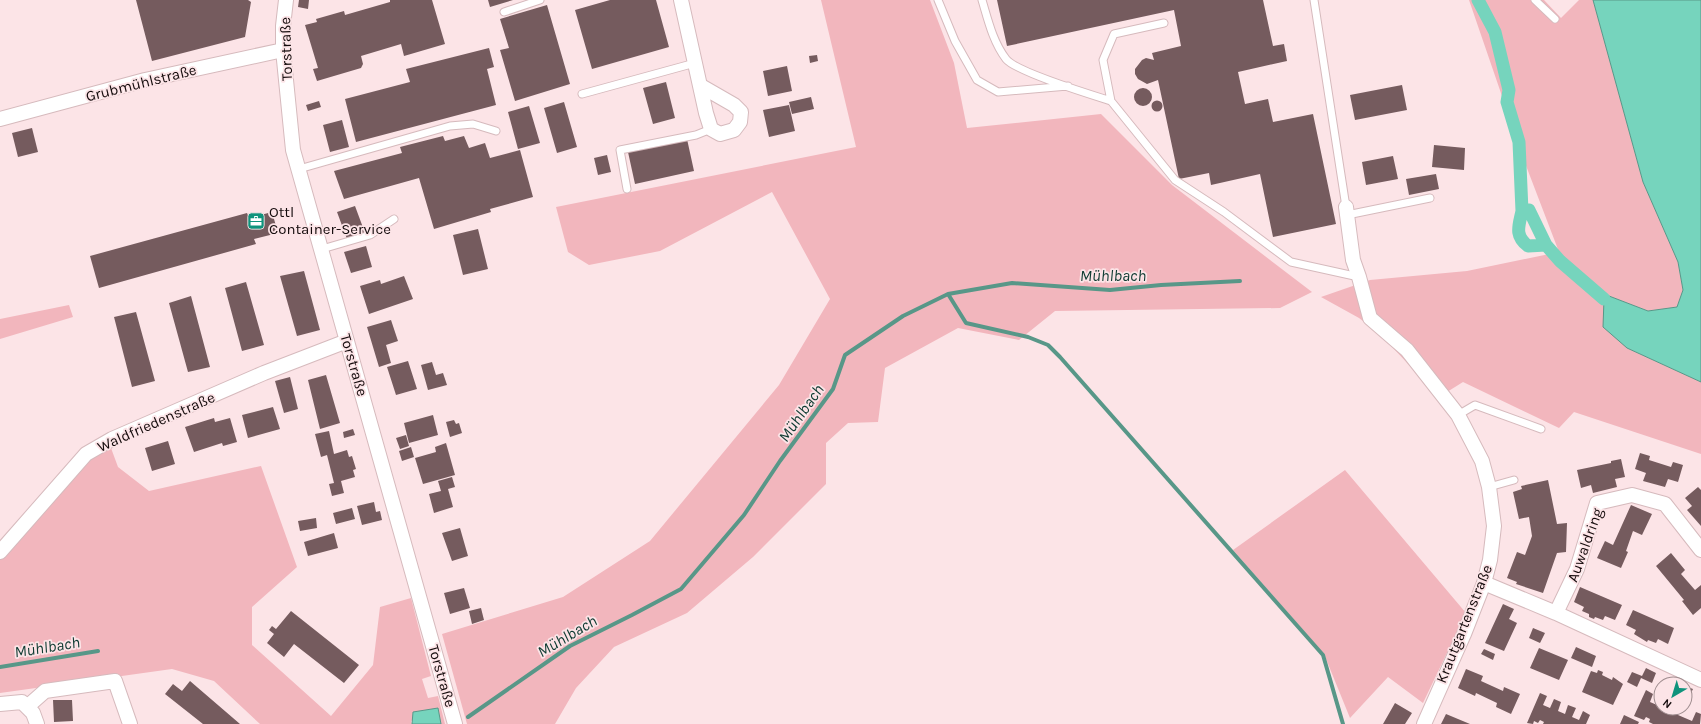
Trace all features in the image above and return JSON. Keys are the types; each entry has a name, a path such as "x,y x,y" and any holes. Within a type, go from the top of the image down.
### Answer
{"street":[{"name":"Torstraße","path":"286,0 283,26 283,50 293,150 455,724"},
{"path":"681,0 700,86 711,129 720,134 734,130 740,122 741,112 734,104 700,86"},
{"name":"Grubmühlstraße","path":"0,119 145,80 283,50"},
{"name":"Krautgartenstraße","path":"1347,211 1353,260 1360,277 1370,318 1407,350 1458,415 1482,460 1489,487 1494,526 1490,560 1484,583 1464,634 1424,724"},
{"name":"Waldfriedenstraße","path":"0,552 86,454 112,439 264,373 347,341"},
{"name":"Auwaldring","path":"1556,613 1577,570 1597,503 1632,495 1665,504 1701,550"},
{"path":"1484,583 1556,613 1701,680"},
{"path":"1684,671 1701,670"},
{"path":"28,706 45,691 115,681 130,724"},
{"path":"0,704 22,702 28,706 37,724"}],"lane":[{"path":"504,12 540,0"},
{"path":"938,0 955,42 977,80 998,92 1068,86"},
{"path":"982,0 995,40 1007,61 1029,72 1111,101"},
{"path":"1314,0 1347,211 1430,198"},
{"path":"1535,0 1555,19"},
{"path":"1164,24 1114,34 1103,60 1111,101 1176,180 1224,212 1291,262 1360,277"},
{"path":"582,94 695,63"},
{"path":"299,169 450,126 473,124 496,131"},
{"path":"628,189 620,150 691,137 711,129"},
{"path":"322,249 370,235 394,219"},
{"path":"1458,415 1475,405 1541,429"},
{"path":"1489,487 1514,480"}],"shaded area":[{"path":"821,0 930,0 954,63 967,128 1101,114 1172,185 1312,292 1280,308 1055,311 1019,340 958,328 885,368 878,422 848,423 826,443 826,484 753,557 687,613 614,647 576,688 555,724 467,724 442,634 563,597 650,541 779,385 830,299 772,192 660,251 589,265 568,252 556,207 856,147"},
{"path":"1469,0 1544,0 1561,18 1579,0 1593,0 1643,182 1678,262 1683,290 1678,307 1648,311 1609,296 1627,348 1701,382 1701,454 1574,412 1559,428 1463,382 1439,397 1380,334 1359,318 1321,297 1370,280 1467,271 1559,252 1525,163"},
{"path":"1593,0 1701,0 1701,382 1627,348 1603,327 1604,299 1609,296 1648,311 1677,307 1683,290 1678,262 1643,182"},
{"path":"69,305 73,317 0,339 0,319"},
{"path":"111,448 118,467 149,491 261,466 297,567 252,607 252,645 331,716 373,665 380,607 411,598 431,676 422,679 428,698 438,696 445,724 441,724 437,708 411,721 412,724 260,724 214,681 172,669 0,693 0,559 88,456"},
{"path":"1345,470 1466,613 1423,703 1388,677 1350,718 1324,654 1233,550"},
{"path":"438,708 441,724 412,724 413,712"}],"building":[{"path":"136,0 248,0 251,2 245,37 152,61"},
{"path":"299,0 309,0 308,9 298,7"},
{"path":"390,0 432,0 445,44 404,56 401,44 361,56 363,64 361,68 317,81 313,69 318,68 305,25 317,22 316,19 344,11 345,15 390,2"},
{"path":"488,0 513,0 490,7"},
{"path":"610,0 656,0 669,47 592,69 575,10"},
{"path":"997,0 1263,0 1273,46 1284,44 1287,61 1238,72 1245,104 1268,99 1273,122 1313,114 1336,224 1273,237 1260,174 1211,185 1209,173 1179,179 1158,80 1147,84 1138,79 1135,74 1135,69 1142,60 1146,58 1154,60 1152,53 1181,46 1174,10 1007,46"},
{"path":"547,5 570,84 515,101 500,50 509,48 500,19"},
{"path":"489,48 494,67 487,69 496,105 356,142 345,99 410,82 406,69"},
{"path":"817,55 818,61 810,63 809,56"},
{"path":"787,66 792,91 768,96 763,71"},
{"path":"666,82 675,118 653,124 643,88"},
{"path":"1402,85 1407,110 1355,120 1350,95"},
{"path":"1143,88 1147,89 1151,93 1151,101 1147,105 1143,106 1139,105 1135,101 1134,97 1135,93 1139,89"},
{"path":"811,97 814,109 792,114 789,102"},
{"path":"1157,100 1161,102 1163,106 1161,110 1157,112 1153,110 1151,106 1153,102"},
{"path":"319,101 321,107 308,111 306,105"},
{"path":"564,102 577,147 557,153 544,108"},
{"path":"789,105 795,131 769,137 763,110"},
{"path":"529,106 540,143 518,149 508,112"},
{"path":"342,120 349,147 330,152 323,125"},
{"path":"32,128 38,152 18,157 12,133"},
{"path":"443,136 445,141 464,136 469,148 485,143 490,158 520,150 533,197 490,209 491,212 434,229 419,178 344,199 334,171 402,153 400,147"},
{"path":"687,139 694,171 635,184 628,152"},
{"path":"1434,145 1465,148 1464,170 1432,167"},
{"path":"607,155 611,172 598,175 594,158"},
{"path":"1393,156 1398,179 1366,185 1362,162"},
{"path":"1436,174 1439,189 1409,195 1406,179"},
{"path":"355,206 365,233 347,239 337,212"},
{"path":"272,212 278,233 254,239 256,244 99,288 90,256 247,213 249,218"},
{"path":"478,229 488,269 463,275 453,235"},
{"path":"366,246 372,267 351,273 344,252"},
{"path":"304,271 320,330 297,336 280,276"},
{"path":"404,276 413,299 369,314 360,286 380,280 381,284"},
{"path":"246,282 264,345 242,351 225,288"},
{"path":"191,296 210,367 188,372 169,303"},
{"path":"136,312 155,381 132,387 114,317"},
{"path":"391,320 398,341 386,345 391,363 379,367 367,327"},
{"path":"408,361 417,389 396,395 387,367"},
{"path":"432,362 436,375 443,373 447,385 428,390 421,365"},
{"path":"326,375 340,423 320,429 308,380"},
{"path":"290,377 298,409 284,413 275,381"},
{"path":"273,407 280,429 248,438 242,415"},
{"path":"433,415 438,435 409,443 404,423"},
{"path":"214,418 215,422 230,418 237,442 223,446 222,443 194,452 185,427"},
{"path":"454,420 456,424 459,423 462,433 450,437 446,422"},
{"path":"353,429 355,435 344,438 343,432"},
{"path":"329,431 334,454 347,450 349,457 352,456 356,469 353,470 355,477 341,481 344,493 332,496 329,484 334,483 327,455 321,457 315,434"},
{"path":"406,435 409,446 400,449 396,438"},
{"path":"168,441 175,464 152,471 145,448"},
{"path":"446,443 455,475 423,484 415,458 436,452 435,447"},
{"path":"411,447 414,457 402,461 399,451"},
{"path":"1640,453 1650,456 1649,460 1671,467 1673,462 1683,465 1678,482 1668,479 1665,487 1643,481 1646,473 1635,469"},
{"path":"1621,459 1625,477 1615,479 1617,487 1593,493 1591,485 1581,488 1577,470 1611,463 1611,461"},
{"path":"452,477 455,487 448,489 453,507 434,513 429,494 441,491 438,481"},
{"path":"1548,480 1557,524 1567,523 1566,552 1557,553 1543,593 1516,584 1517,582 1507,578 1517,552 1525,555 1532,536 1529,517 1519,519 1513,492 1522,489 1521,486"},
{"path":"1698,487 1701,490 1701,526 1687,510 1692,506 1685,498"},
{"path":"374,502 376,512 380,511 382,520 362,525 357,506"},
{"path":"1631,505 1652,514 1642,535 1633,531 1626,551 1628,552 1621,568 1597,558 1605,541 1613,545"},
{"path":"352,508 355,519 336,524 333,513"},
{"path":"316,518 317,528 300,531 298,521"},
{"path":"460,528 468,556 452,561 442,533"},
{"path":"334,533 338,548 308,556 304,542"},
{"path":"1671,553 1685,570 1681,574 1695,590 1701,585 1701,608 1693,615 1682,601 1684,600 1656,566"},
{"path":"1580,587 1622,605 1615,620 1605,616 1603,620 1595,617 1594,619 1589,617 1589,614 1582,611 1584,607 1574,602"},
{"path":"464,588 470,608 450,614 444,593"},
{"path":"1503,604 1514,609 1509,619 1517,623 1504,651 1485,643"},
{"path":"481,608 484,620 472,624 469,611"},
{"path":"1633,610 1674,628 1668,644 1658,639 1656,643 1648,640 1647,642 1634,634 1636,630 1626,625"},
{"path":"291,611 359,665 344,683 294,644 284,657 267,643 274,634 269,630 272,626 276,629"},
{"path":"1533,628 1545,633 1540,643 1529,638"},
{"path":"1576,647 1596,656 1592,667 1571,658"},
{"path":"1539,648 1568,660 1559,680 1530,668"},
{"path":"1484,649 1495,654 1493,660 1481,654"},
{"path":"1646,668 1656,673 1655,676 1653,676 1652,683 1641,678 1637,687 1627,682 1632,672 1642,676"},
{"path":"1466,669 1483,676 1481,681 1503,691 1504,687 1520,694 1511,714 1496,707 1497,703 1476,693 1475,696 1458,688"},
{"path":"1598,670 1603,672 1602,675 1612,680 1613,677 1623,684 1613,705 1582,692 1591,671 1597,673"},
{"path":"190,681 240,724 203,724 165,694 173,684 182,691"},
{"path":"1646,690 1653,694 1650,702 1653,703 1653,716 1680,716 1692,721 1696,712 1701,714 1700,724 1653,724 1649,722 1650,719 1646,717 1644,720 1634,716"},
{"path":"1540,693 1547,696 1543,705 1550,708 1554,699 1561,702 1558,711 1565,714 1568,705 1576,708 1572,717 1579,720 1583,711 1590,715 1586,724 1543,724 1544,722 1540,720 1538,723 1534,721 1533,724 1527,723"},
{"path":"53,700 72,700 73,721 54,722"},
{"path":"1395,703 1412,713 1405,724 1383,724"},
{"path":"1446,714 1470,724 1441,724"},
{"path":"1624,715 1639,722 1638,724 1620,724"}],"waterway":[{"path":"1478,0 1495,32 1509,90 1507,102 1519,142 1522,211 1529,210 1546,245 1560,261 1604,299"},
{"path":"1522,211 1519,226 1519,234 1521,238 1528,246 1546,245"},
{"name":"Mühlbach","path":"468,717 570,646 681,589 744,515 780,461 833,389 845,355 903,316 948,294 1012,283 1110,290 1161,285 1240,281"},
{"path":"948,294 966,323 1028,337 1048,345 1060,357 1323,655 1343,724"},
{"name":"Mühlbach","path":"0,667 98,651"}],"place":[{"name":"Ottl Container-Service","path":"256,221"}]}
